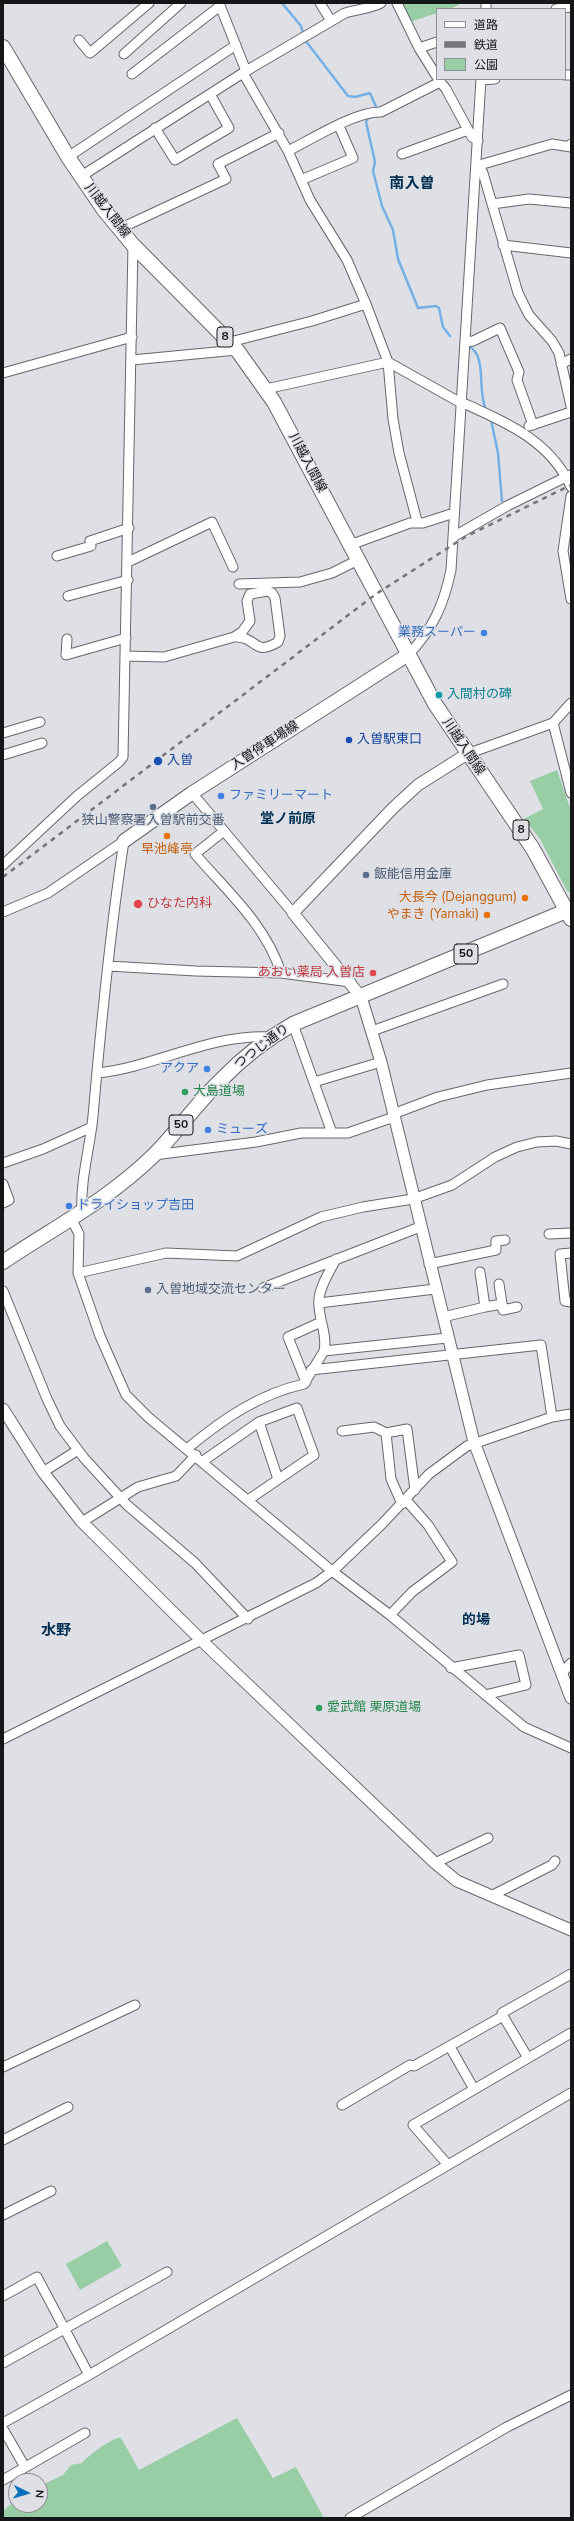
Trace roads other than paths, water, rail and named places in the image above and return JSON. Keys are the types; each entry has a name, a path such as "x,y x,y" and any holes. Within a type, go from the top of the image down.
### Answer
{"main road":[{"name":"川越入間線","path":"3,47 80,177 119,229 233,346 266,389 435,704 467,754 533,849 570,913"},
{"name":"入曽停車場線","path":"124,840 192,793 409,654"},
{"name":"つつじ通り","path":"4,1258 77,1216 118,1186 154,1155 221,1080 272,1037 293,1024 570,913"}],"street":[{"path":"79,40 90,54 149,3"},
{"path":"124,54 181,3"},
{"path":"320,3 331,22"},
{"path":"80,177 245,72 345,13 361,8 370,9 381,3"},
{"path":"397,3 419,48 436,76"},
{"path":"132,74 219,5 236,44 245,72 279,133 310,200 347,260 366,304 388,362 393,419 399,454 417,521"},
{"path":"561,8 571,6"},
{"path":"419,48 436,42"},
{"path":"68,157 236,44"},
{"path":"288,151 339,126 373,112 381,112 436,80"},
{"path":"439,80 468,130 478,141"},
{"path":"409,654 433,624 444,604 451,570 465,342 478,170 481,80"},
{"path":"155,128 175,160 229,128 210,94"},
{"path":"301,180 353,158 339,126"},
{"path":"402,154 468,130"},
{"path":"119,229 226,179 218,164 279,133"},
{"path":"478,170 483,164 552,144 571,147 571,144"},
{"path":"478,170 483,173 503,245 521,299 529,315 552,340 559,353 561,364 568,381 571,406"},
{"path":"492,204 529,199 571,203"},
{"path":"3,865 76,796 120,762 123,757 128,580 133,245"},
{"path":"503,245 571,253"},
{"path":"132,360 233,346 366,304"},
{"path":"465,342 473,341 500,328 519,372 517,380 533,425"},
{"path":"3,373 132,337"},
{"path":"561,364 571,359"},
{"path":"266,389 388,362 461,403 518,429 536,440 569,475 571,487"},
{"path":"518,429 571,412"},
{"path":"453,537 507,506 569,475"},
{"path":"571,496 563,551 571,599"},
{"path":"350,546 417,521 422,523 454,513"},
{"path":"128,562 212,522 233,567"},
{"path":"57,556 91,546 90,541 128,528"},
{"path":"239,584 300,582 332,573 358,560"},
{"path":"68,596 128,580"},
{"path":"234,637 248,638 255,644 266,649 278,642 280,636 275,598 272,593 250,594 247,601 255,644"},
{"path":"126,656 164,657 234,637 242,632 250,622"},
{"path":"67,639 66,655 126,638"},
{"path":"293,913 418,785 467,754 553,723 571,703"},
{"path":"3,733 40,722"},
{"path":"553,723 571,793"},
{"path":"3,755 42,743"},
{"path":"192,793 351,982 361,997 381,1062 447,1338 474,1442 571,1698"},
{"path":"224,831 195,854 262,930 272,948 281,973"},
{"path":"3,912 48,893 124,840"},
{"path":"124,840 108,966 92,1127 77,1216 79,1234 78,1274 100,1336 126,1395 148,1417 188,1448 332,1571 390,1615 451,1668 524,1727 571,1748"},
{"path":"108,966 196,971 281,973 351,982"},
{"path":"372,1032 503,984"},
{"path":"293,1024 332,1133"},
{"path":"97,1073 124,1070 177,1052 246,1037 272,1037"},
{"path":"314,1082 381,1062"},
{"path":"154,1155 256,1142 301,1133 354,1132 438,1097 487,1085 571,1073"},
{"path":"3,1163 43,1149 92,1127"},
{"path":"78,1274 166,1253 237,1256 321,1217 363,1207 413,1199 452,1185 495,1156 517,1147 537,1142 556,1141 571,1144"},
{"path":"3,1184 8,1200 3,1203"},
{"path":"263,1288 420,1227"},
{"path":"549,1234 571,1233"},
{"path":"429,1264 496,1250 496,1241 505,1240"},
{"path":"571,1253 560,1254 565,1302 571,1302"},
{"path":"188,1448 221,1421 241,1408 306,1382 311,1370 324,1351 326,1337 321,1322 319,1303 320,1292 336,1259"},
{"path":"480,1272 485,1307"},
{"path":"499,1284 503,1310 517,1307"},
{"path":"319,1303 435,1288"},
{"path":"3,1292 47,1400 60,1426 78,1450 120,1499 195,1563 248,1619"},
{"path":"443,1317 502,1304"},
{"path":"306,1382 288,1337 321,1322"},
{"path":"324,1351 447,1338"},
{"path":"311,1370 541,1345 552,1417"},
{"path":"82,1522 138,1487 176,1476 199,1458 259,1422 297,1408 314,1455 248,1500"},
{"path":"3,1409 42,1472 82,1522 202,1641 435,1863 457,1881 571,1930"},
{"path":"3,1739 299,1594 332,1571 404,1502 429,1474 474,1442 552,1417 571,1414"},
{"path":"259,1422 278,1479"},
{"path":"342,1431 374,1426 386,1433 407,1429 415,1490"},
{"path":"386,1433 391,1479 404,1502 428,1525 452,1562 412,1592 390,1615"},
{"path":"42,1472 78,1450"},
{"path":"451,1668 519,1655 526,1685 485,1695"},
{"path":"562,1673 571,1663"},
{"path":"435,1863 488,1838"},
{"path":"491,1896 552,1865 555,1861"},
{"path":"342,2105 410,2065 414,2066 450,2047 503,2016 502,2013 571,1974"},
{"path":"3,2067 135,2005"},
{"path":"503,2016 528,2058"},
{"path":"448,2166 413,2125 571,2033"},
{"path":"450,2047 474,2089"},
{"path":"3,2423 90,2375 571,2093"},
{"path":"3,2140 68,2107"},
{"path":"3,2215 51,2191"},
{"path":"3,2363 65,2330 167,2272"},
{"path":"3,2296 37,2277 90,2375"},
{"path":"350,2518 507,2427 571,2394"},
{"path":"3,2428 25,2467"},
{"path":"3,2480 85,2432"}],"waterway":[{"path":"282,3 301,26 305,40 348,96 355,97 370,93 377,109"},
{"path":"375,116 368,118 366,122 375,162 373,171 382,206 393,230 398,259 418,308 436,306 439,308 443,327 450,336"},
{"path":"470,347 478,358 483,402 486,410"},
{"path":"491,420 498,453 502,501"}],"railway":[{"path":"3,877 376,594 465,537 571,485"}],"place":[{"name":"業務スーパー","path":"484,633"},
{"name":"入間村の碑","path":"439,695"},
{"name":"入曽駅東口","path":"349,740"},
{"name":"入曽","path":"158,761"},
{"name":"ファミリーマート","path":"221,796"},
{"name":"狭山警察署入曽駅前交番","path":"153,807"},
{"name":"早池峰亭","path":"167,836"},
{"name":"飯能信用金庫","path":"366,875"},
{"name":"大長今 (Dejanggum)","path":"525,898"},
{"name":"ひなた内科","path":"138,904"},
{"name":"やまき (Yamaki)","path":"487,915"},
{"name":"あおい薬局 入曽店","path":"373,973"},
{"name":"アクア","path":"207,1069"},
{"name":"大島道場","path":"185,1092"},
{"name":"ミューズ","path":"208,1130"},
{"name":"ドライショップ吉田","path":"69,1206"},
{"name":"入曽地域交流センター","path":"148,1290"},
{"name":"愛武館 栗原道場","path":"319,1708"}],"district":[{"name":"南入曽","path":"412,184"},
{"name":"堂ノ前原","path":"288,820"},
{"name":"的場","path":"476,1621"},
{"name":"水野","path":"56,1631"}]}
